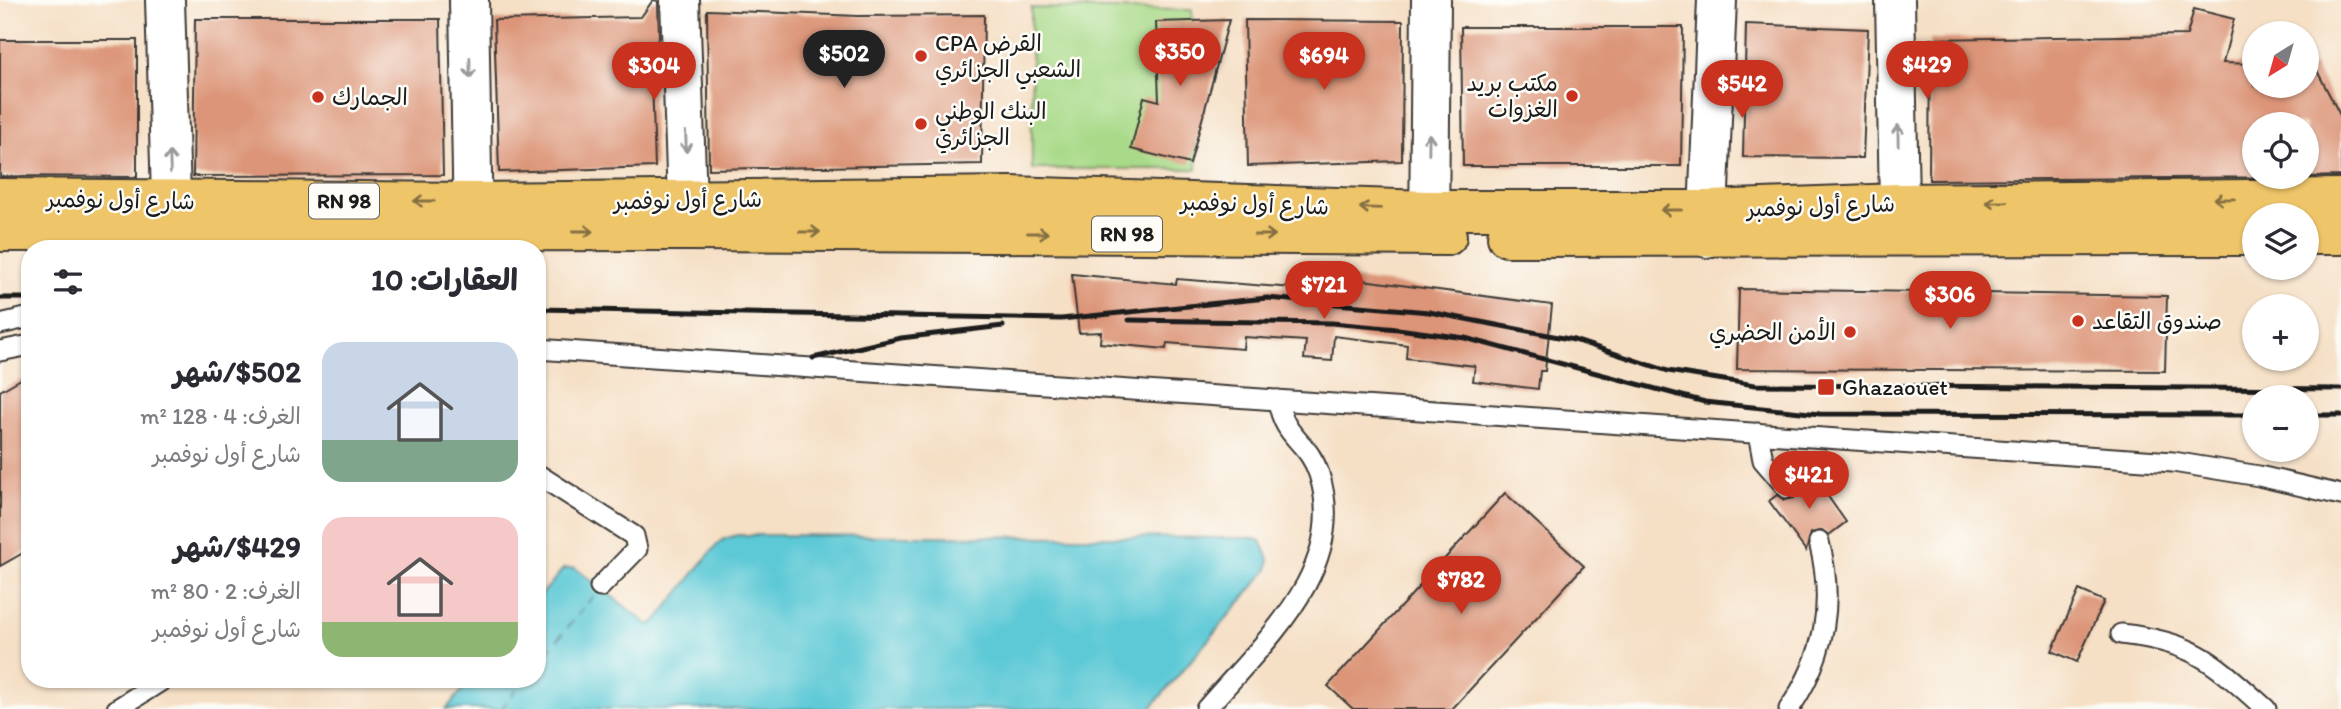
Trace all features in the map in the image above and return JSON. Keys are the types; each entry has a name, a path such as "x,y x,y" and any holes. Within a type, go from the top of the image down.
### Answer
{"main road":[{"name":"شارع أول نوفمبر","path":"0,198 171,216"},
{"name":"شارع أول نوفمبر","path":"1708,224 1899,203 2341,198"},
{"name":"شارع أول نوفمبر","path":"0,232 171,216 688,216 1708,224 2242,236"},
{"path":"2319,235 2341,235"}],"street":[{"path":"165,0 171,216"},
{"path":"469,0 473,216"},
{"path":"680,0 688,216"},
{"path":"1429,223 1431,0"},
{"path":"1708,224 1717,0"},
{"path":"1895,0 1899,203"}],"lane":[{"path":"0,324 21,319"},
{"path":"0,351 21,347"},
{"path":"546,350 2173,462 2259,476 2341,495"},
{"path":"1206,709 1293,607 1308,585 1322,548 1325,510 1318,472 1314,461 1281,420 1278,400"},
{"path":"1758,433 1763,460 1787,488"},
{"path":"546,480 634,536 637,550 628,562 600,587"},
{"path":"1788,709 1812,670 1826,627 1829,597 1819,542"},
{"path":"2121,634 2153,637 2183,647 2211,661 2237,680 2266,709"},
{"path":"117,709 150,688"}],"green space":[{"path":"1031,8 1192,10 1197,169 1032,169"}],"water":[{"path":"738,535 1250,538 1261,541 1269,559 1268,569 1150,709 446,709 464,688 546,688 546,589 563,569 575,568 649,625 656,621 724,539"}],"building":[{"path":"653,0 658,1 659,38 651,50 655,167 499,172 494,20 641,17"},
{"path":"2194,9 2234,19 2223,63 2242,64 2242,98 2319,98 2319,75 2341,117 2341,176 2319,177 2319,112 2242,112 2242,177 1929,180 1930,39 2187,35"},
{"path":"707,10 858,16 984,15 982,164 709,169"},
{"name":"الجمارك","path":"195,19 440,19 443,175 193,176"},
{"path":"1229,20 1190,164 1131,149 1144,97 1159,101 1156,22"},
{"path":"1245,20 1403,21 1402,161 1248,166"},
{"path":"1746,24 1868,29 1863,158 1743,157"},
{"name":"مكتب بريد الغزوات","path":"1461,27 1683,27 1681,166 1463,166"},
{"path":"0,40 137,40 137,177 0,176"},
{"path":"1072,274 1176,284 1177,279 1346,292 1348,278 1552,305 1545,371 1540,371 1538,389 1473,381 1475,366 1406,358 1407,345 1334,336 1332,361 1304,359 1306,341 1244,337 1243,349 1167,343 1166,349 1100,343 1101,332 1079,333"},
{"path":"1739,289 2167,296 2165,371 1737,369"},
{"path":"21,379 21,554 0,566 0,391"},
{"path":"1810,471 1846,522 1829,535 1822,530 1811,533 1806,551 1769,501 1777,495 1784,500 1794,498 1799,491 1797,481"},
{"path":"1505,493 1584,566 1452,709 1353,709 1328,686"},
{"path":"2079,590 2104,601 2077,662 2052,651"}],"ferry route":[{"path":"546,654 595,594"},
{"path":"501,709 518,688"}],"railway":[{"path":"0,298 21,298"},
{"path":"546,309 1061,319 1267,298 1429,312 1574,340 1668,371 1755,385 2341,389"},
{"path":"1129,320 1332,323 1465,338 1705,402 1820,414 2242,415"},
{"path":"813,358 901,338 1003,326"},
{"path":"2319,415 2341,415"}],"place":[{"name":"CPA القرض الشعبي الجزائري","path":"921,56"},
{"name":"مكتب بريد الغزوات","path":"1572,96"},
{"name":"الجمارك","path":"318,97"},
{"name":"البنك الوطني الجزائري","path":"921,124"},
{"name":"صندوق التقاعد","path":"2078,321"},
{"name":"الأمن الحضري","path":"1850,332"},
{"name":"Ghazaouet","path":"1826,387"}]}
